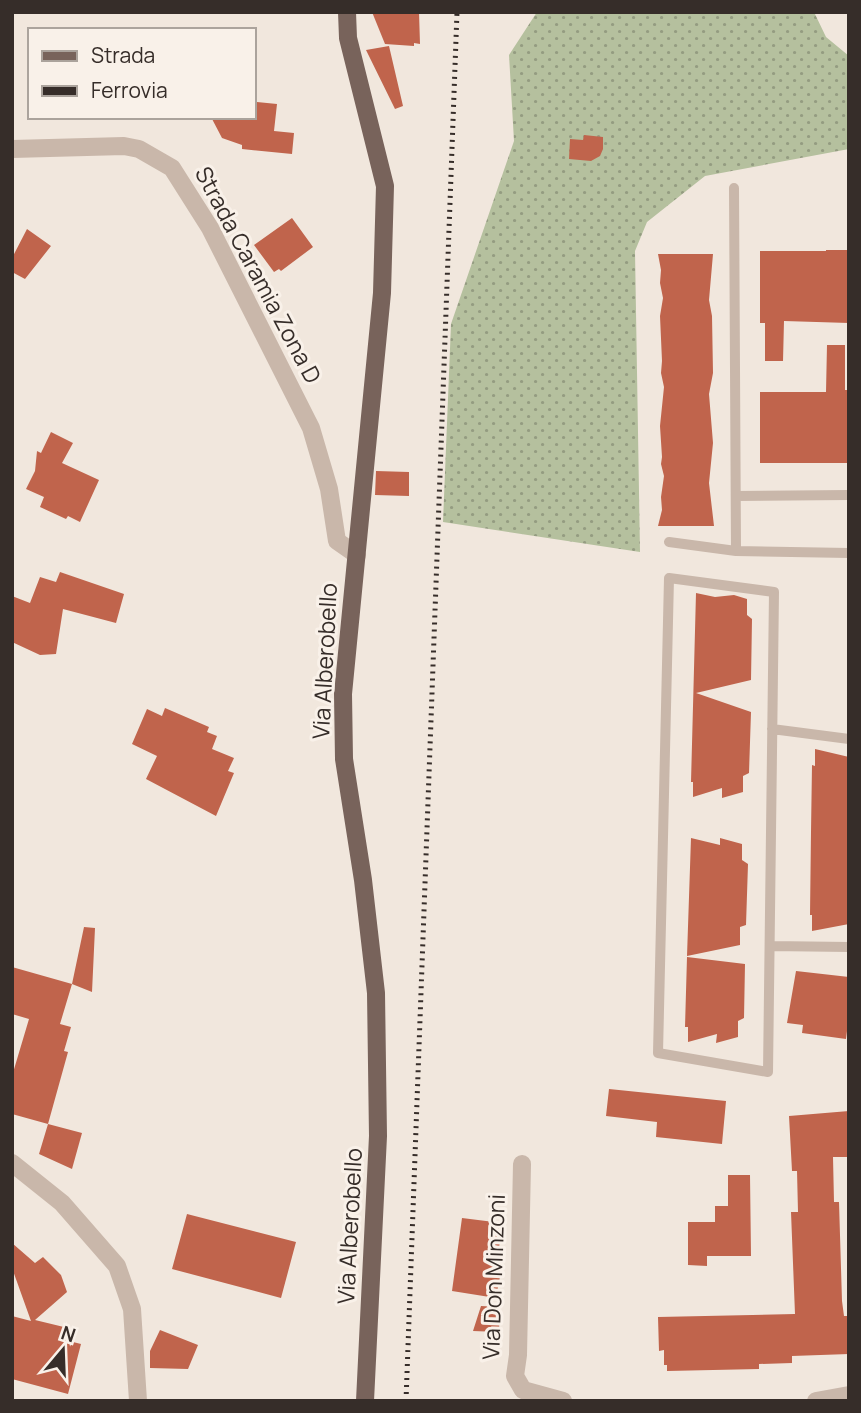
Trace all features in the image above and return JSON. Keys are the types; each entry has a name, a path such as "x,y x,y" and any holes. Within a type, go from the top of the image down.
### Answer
{"main road":[{"name":"Via Alberobello","path":"347,12 348,38 385,186 382,293 343,694 344,759 363,880 376,993 378,1136 365,1401"}],"street":[{"name":"Strada Caramia Zona D","path":"12,149 124,146 139,149 172,168 210,228 306,417 329,488 337,541 357,555"},
{"path":"12,1163 62,1203 117,1266 132,1309 138,1401"},
{"name":"Via Don Minzoni","path":"522,1164 518,1355 515,1376 523,1390 563,1401"},
{"path":"816,1401 849,1395"}],"lane":[{"path":"734,188 736,551"},
{"path":"736,496 849,495"},
{"path":"669,542 736,551 849,553"},
{"path":"669,578 774,592 772,729 768,1072 658,1053 669,578"},
{"path":"772,729 849,739"},
{"path":"770,946 849,947"}],"green space":[{"path":"537,12 814,12 826,37 849,56 849,149 705,176 647,222 635,251 640,552 443,522 451,324 514,141 509,55"}],"building":[{"path":"372,12 419,12 420,44 385,44"},
{"path":"389,46 403,106 395,109 366,50"},
{"path":"257,102 277,104 274,131 294,133 292,154 242,149 242,145 222,138 212,119 256,119"},
{"path":"584,135 603,137 600,156 591,161 569,159 570,139 583,140"},
{"path":"292,218 313,247 281,271 279,269 274,272 254,245"},
{"path":"27,229 51,246 25,279 12,272 12,258"},
{"path":"849,250 849,323 784,321 783,361 765,361 765,323 760,323 760,251"},
{"path":"658,254 713,254 709,300 712,316 713,373 709,394 713,443 709,483 714,526 658,526 664,476 660,426 664,387 661,373 660,316 663,298"},
{"path":"827,345 845,345 845,390 849,390 849,463 760,463 760,392 826,392"},
{"path":"51,432 73,443 62,463 99,480 80,522 68,516 66,519 40,507 44,497 26,489 35,471 37,451 41,453"},
{"path":"376,471 409,472 409,496 375,495"},
{"path":"60,572 124,594 116,623 63,609 56,654 40,655 12,642 12,596 30,603 40,577 56,582"},
{"path":"696,593 715,597 734,595 747,599 747,615 752,619 751,680 696,693 751,712 749,773 743,776 743,792 722,798 722,788 693,797 691,782"},
{"path":"165,708 209,727 207,732 217,736 212,749 234,758 228,771 234,773 216,816 146,779 157,756 132,744 147,709 162,716"},
{"path":"815,749 849,757 849,924 812,931 812,765 815,766"},
{"path":"691,838 720,845 720,838 742,844 742,860 748,864 746,925 740,927 740,945 687,956"},
{"path":"84,927 95,928 92,992 72,984"},
{"path":"687,957 745,964 744,1018 738,1021 738,1037 716,1043 717,1034 688,1042 688,1027 685,1027"},
{"path":"12,967 72,984 60,1024 71,1027 64,1051 68,1052 48,1124 12,1114 12,1076 29,1019 12,1014"},
{"path":"796,971 849,977 846,1039 802,1033 803,1025 787,1023"},
{"path":"609,1089 726,1101 722,1144 656,1137 657,1122 606,1116"},
{"path":"849,1111 849,1157 833,1157 834,1202 839,1202 842,1301 844,1316 849,1316 849,1354 792,1356 792,1363 759,1364 759,1369 667,1371 667,1365 664,1365 664,1350 659,1351 658,1317 795,1314 791,1212 798,1212 797,1171 792,1171 789,1116"},
{"path":"48,1124 82,1133 72,1169 39,1154"},
{"path":"728,1175 750,1175 751,1256 707,1256 707,1266 688,1265 688,1222 715,1222 715,1206 728,1206"},
{"path":"187,1214 296,1242 281,1298 172,1269"},
{"path":"462,1218 502,1223 499,1249 505,1250 496,1298 452,1291"},
{"path":"12,1243 35,1263 43,1257 61,1275 67,1292 35,1320 68,1328 65,1340 81,1344 68,1394 12,1379 12,1316 31,1321 12,1268"},
{"path":"481,1306 500,1307 499,1332 473,1331"},
{"path":"160,1330 198,1345 188,1369 150,1368 150,1351"}],"railway":[{"path":"406,1401 457,12"}]}
